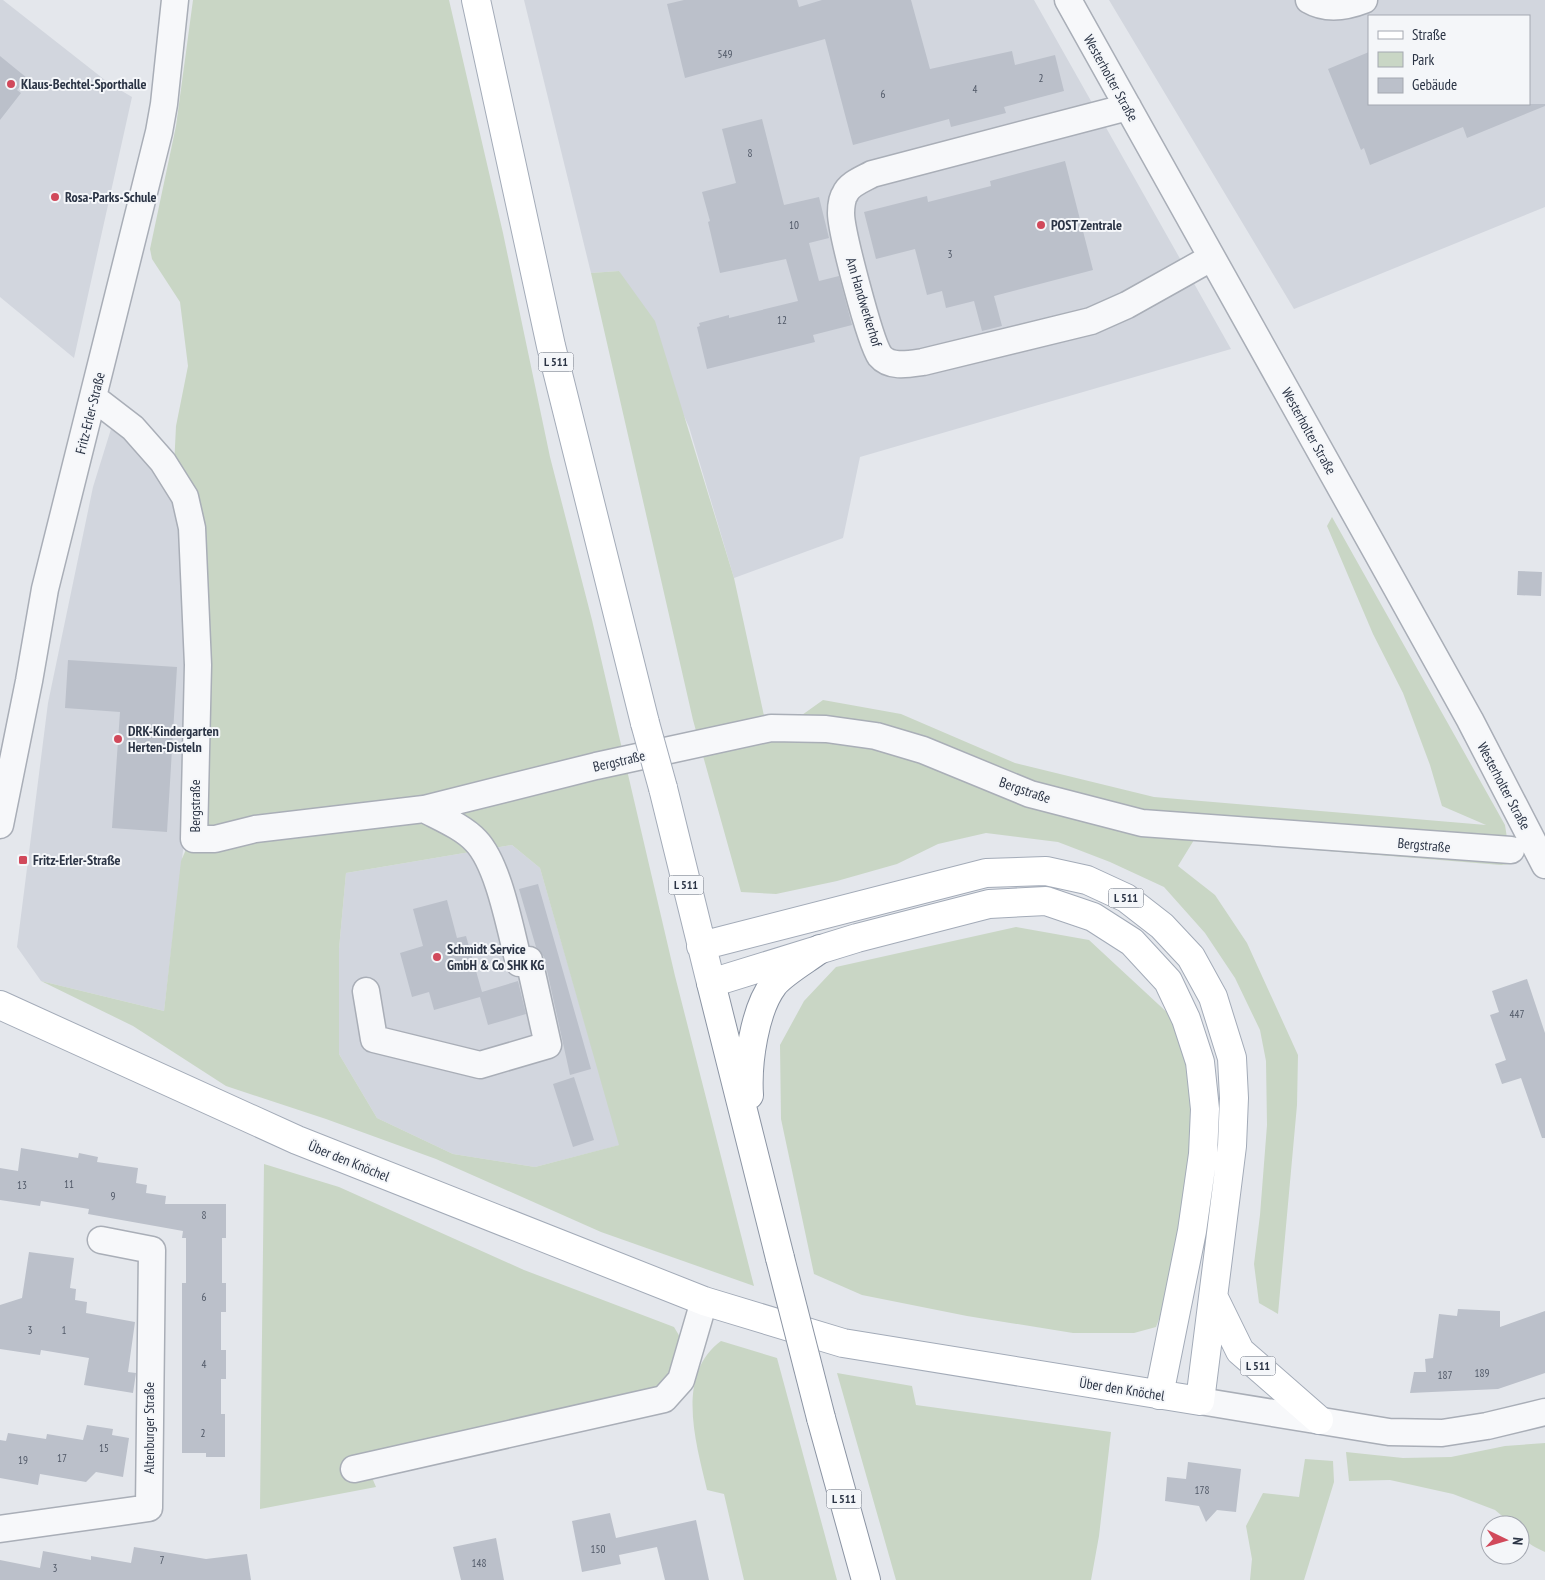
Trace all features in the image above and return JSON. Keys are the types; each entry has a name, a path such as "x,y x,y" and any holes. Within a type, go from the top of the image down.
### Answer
{"main road":[{"name":"L 511","path":"476,0 551,346 780,1258 821,1418 866,1580"},
{"name":"L 511","path":"701,946 986,873 1046,871 1087,880 1126,898 1162,926 1191,957 1213,997 1232,1058 1234,1098 1232,1146 1200,1401"},
{"name":"L 511","path":"711,983 820,949 989,904 1046,901 1093,917 1132,942 1168,981 1186,1019 1200,1062 1205,1109 1203,1154 1192,1231 1160,1395"},
{"name":"L 511","path":"753,1151 748,1074 752,1044 760,1014 774,984 820,949"},
{"name":"Über den Knöchel","path":"0,1005 297,1140 704,1302 843,1343 1200,1401"},
{"name":"L 511","path":"1214,1298 1240,1350 1319,1420"}],"street":[{"name":"Fritz-Erler-Straße","path":"0,825 45,588 159,132 164,104 174,0"},
{"name":"Westerholter Straße","path":"1068,0 1381,559 1545,864"},
{"path":"1309,0 1321,7 1352,5 1364,0"},
{"name":"Am Handwerkerhof","path":"1128,107 872,174 856,183 845,194 841,212 844,234 872,340 880,356 892,364 906,365 1091,321 1127,305 1211,258"},
{"name":"Bergstraße","path":"94,398 133,428 163,462 185,498 192,528 198,665 194,839 215,839 254,829 424,809 770,728 826,729 876,736 924,750 1030,794 1142,823 1511,850"},
{"path":"366,991 374,1039 480,1065 548,1045 529,960 519,963 491,863 476,841 458,828 424,809"},
{"name":"Altenburger Straße","path":"0,1529 149,1508 152,1250 101,1240"},
{"path":"354,1470 664,1399 681,1380 704,1302"},
{"name":"Über den Knöchel","path":"1200,1401 1389,1432 1442,1433 1487,1426 1545,1412"}],"shaded area":[{"name":"Rosa-Parks-Schule","path":"0,0 3,0 110,84 132,97 74,358 0,297"},
{"path":"524,0 1034,0 1231,349 860,457 843,538 734,578 689,427 619,271 591,273"},
{"path":"1109,0 1545,0 1545,207 1294,309"},
{"name":"DRK-Kindergarten Herten-Disteln","path":"111,429 156,463 180,502 192,775 164,1011 41,981 17,947 48,703 93,487"},
{"path":"512,845 540,868 620,1145 535,1167 453,1154 377,1118 339,1054 339,949 346,873"}],"green space":[{"path":"193,0 449,0 503,233 550,457 592,620 675,976 754,1286 601,1232 436,1159 326,1119 226,1086 133,1026 41,981 164,1011 181,861 200,817 174,467 176,426 188,366 180,302 152,259 150,249 176,126","holes":["512,845 540,868 619,1145 535,1167 453,1154 377,1118 339,1054 339,949 346,873"]},
{"path":"619,271 655,321 734,578 766,725 795,720 823,700 901,714 1015,763 1154,797 1486,825 1442,806 1430,765 1403,693 1373,634 1327,526 1332,517 1505,825 1511,864 1501,865 1194,840 1178,866 1215,895 1247,943 1298,1055 1297,1105 1278,1314 1259,1303 1254,1264 1267,1125 1266,1061 1260,1030 1235,978 1205,933 1164,887 1110,862 1058,842 986,833 938,844 897,864 837,881 776,894 741,892 693,720 591,273"},
{"path":"1016,927 1089,940 1172,1017 1186,1053 1196,1097 1176,1274 1156,1327 1134,1333 1073,1333 967,1316 862,1295 814,1274 781,1119 780,1045 804,1001 836,967"},
{"path":"264,1164 339,1187 524,1270 674,1327 680,1337 681,1367 660,1389 362,1454 376,1487 260,1509"},
{"path":"721,1341 777,1358 837,1580 744,1580 724,1494 707,1490 694,1431 693,1391 698,1372 707,1355"},
{"path":"837,1373 912,1386 916,1405 1111,1432 1099,1536 1091,1580 896,1580"},
{"path":"1545,1443 1545,1552 1530,1544 1530,1515 1501,1515 1495,1510 1453,1494 1390,1480 1349,1481 1346,1452 1403,1458 1451,1457 1505,1446"},
{"path":"1305,1459 1333,1461 1334,1482 1304,1580 1250,1580 1252,1559 1246,1526 1263,1493 1299,1497"}],"building":[{"path":"684,0 797,0 799,7 822,0 911,0 930,69 1012,51 1015,65 1055,55 1064,91 1004,107 1006,113 951,127 949,119 853,145 825,39 685,78 667,4"},
{"path":"1368,52 1368,105 1545,104 1545,106 1467,138 1463,127 1370,165 1364,148 1361,150 1328,69"},
{"name":"Klaus-Bechtel-Sporthalle","path":"0,56 27,78 17,90 21,93 0,120"},
{"path":"762,119 784,205 819,197 829,238 809,243 819,281 839,276 852,325 813,335 815,342 707,369 697,327 700,326 699,323 729,315 729,318 798,301 786,259 720,273 708,222 710,221 702,192 736,183 722,129"},
{"path":"1065,161 1093,270 994,296 1002,326 982,331 974,301 946,308 942,291 927,295 915,249 876,259 864,212 927,196 928,202 991,186 990,181"},
{"path":"1518,571 1542,572 1541,596 1517,595"},
{"path":"68,660 177,667 167,832 112,828 120,712 65,708"},
{"path":"538,884 591,1069 570,1075 544,957 536,947 519,889"},
{"name":"Schmidt Service GmbH & Co SHK KG","path":"447,900 457,938 466,936 482,992 518,981 526,1014 488,1025 480,997 434,1010 429,992 412,997 400,953 423,946 413,909"},
{"path":"1527,979 1545,1033 1545,1138 1542,1138 1521,1078 1502,1084 1495,1064 1506,1060 1490,1015 1499,1012 1492,991"},
{"path":"574,1077 594,1140 573,1147 553,1084"},
{"path":"21,1148 78,1158 79,1153 98,1157 97,1162 138,1168 136,1183 147,1185 146,1193 166,1196 165,1204 226,1204 226,1238 222,1238 222,1283 226,1283 226,1312 221,1312 221,1350 226,1350 226,1379 221,1379 221,1414 225,1414 225,1457 206,1457 206,1453 182,1453 182,1283 186,1283 186,1238 182,1238 183,1231 88,1214 89,1209 41,1201 40,1206 0,1200 0,1168 18,1171"},
{"path":"29,1252 74,1258 70,1288 76,1289 75,1300 87,1302 86,1313 135,1322 128,1372 136,1373 133,1393 84,1385 89,1358 41,1350 40,1355 0,1349 0,1305 22,1298"},
{"path":"1458,1309 1500,1311 1500,1327 1545,1311 1545,1373 1498,1389 1410,1393 1414,1372 1426,1372 1425,1359 1433,1358 1439,1314 1457,1316"},
{"path":"87,1425 113,1429 112,1435 129,1438 123,1477 96,1472 86,1482 40,1474 38,1485 0,1478 0,1440 6,1441 8,1433 46,1439 47,1434 83,1440"},
{"path":"1188,1462 1241,1469 1236,1512 1217,1510 1206,1522 1199,1506 1165,1501 1167,1477 1186,1479"},
{"path":"610,1513 616,1538 696,1520 709,1580 665,1580 657,1547 619,1555 621,1564 582,1572 572,1521"},
{"path":"496,1538 504,1580 461,1580 453,1547"},
{"path":"134,1547 206,1559 247,1554 251,1580 0,1580 0,1560 40,1568 43,1551 91,1560 91,1556 131,1563"}],"place":[{"name":"Klaus-Bechtel-Sporthalle","path":"11,84"},
{"name":"Rosa-Parks-Schule","path":"55,197"},
{"name":"POST Zentrale","path":"1041,225"},
{"name":"DRK-Kindergarten Herten-Disteln","path":"118,739"},
{"name":"Fritz-Erler-Straße","path":"23,860"},
{"name":"Schmidt Service GmbH & Co SHK KG","path":"437,957"}]}
